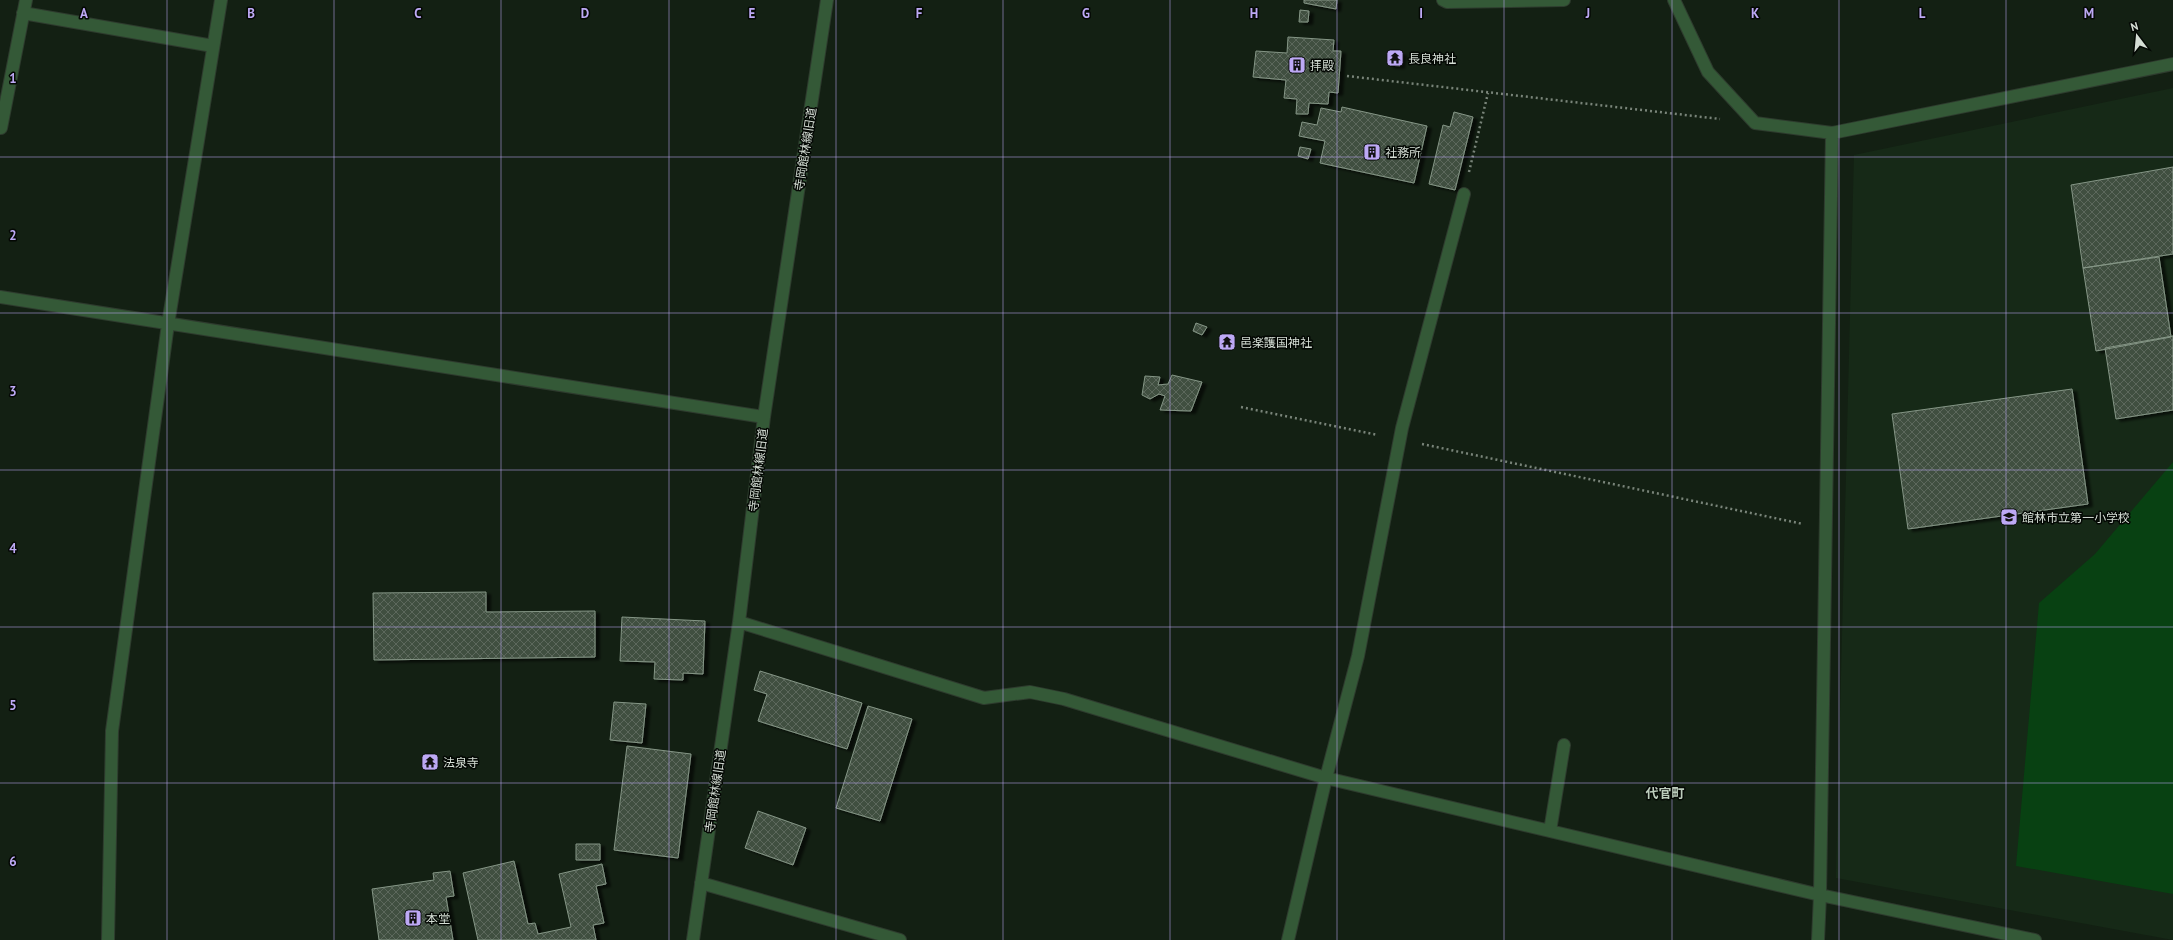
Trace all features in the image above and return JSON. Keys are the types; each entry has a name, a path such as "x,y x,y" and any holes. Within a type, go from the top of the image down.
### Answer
{"street":[{"path":"1,128 26,0"},
{"path":"108,940 112,731 168,324 221,0"},
{"name":"寺岡館林線旧道","path":"693,940 739,622 764,417 827,0"},
{"path":"1443,0 1447,2 1564,0"},
{"path":"1674,0 1708,72 1755,123 1832,133 2173,64"},
{"path":"23,13 214,46"},
{"path":"1818,940 1820,895 1832,133"},
{"path":"1288,940 1326,778 1358,656 1400,440 1464,194"},
{"path":"0,297 764,417"},
{"path":"739,622 984,698 1030,692 1064,698 1326,778 1820,895 2034,940"},
{"path":"1550,831 1564,745"},
{"path":"701,883 900,940"}],"path":[{"path":"1347,76 1755,123"},
{"path":"1464,194 1488,93"},
{"path":"1241,407 1826,529"}],"shaded area":[{"name":"館林市立第一小学校","path":"2173,88 2173,940 1836,878 1854,155"}],"green space":[{"path":"2173,462 2173,894 2016,866 2039,603 2095,554"}],"building":[{"path":"1304,0 1337,0 1336,9 1304,3"},
{"path":"1300,10 1309,11 1308,22 1299,22"},
{"name":"拝殿","path":"1288,37 1334,40 1333,51 1341,51 1338,93 1329,92 1328,104 1309,103 1308,114 1296,114 1297,99 1284,98 1286,80 1253,77 1256,51 1287,53"},
{"path":"1390,52 1402,53 1400,66 1389,65"},
{"name":"社務所","path":"1342,107 1427,126 1414,183 1320,163 1325,141 1299,136 1302,122 1317,125 1321,108 1341,112"},
{"path":"1454,112 1473,117 1455,190 1429,184 1443,125 1450,127"},
{"path":"1300,147 1311,149 1308,159 1298,156"},
{"path":"2173,167 2173,254 2083,268 2071,185"},
{"path":"2159,257 2171,337 2096,351 2083,268"},
{"path":"1196,323 1207,327 1202,335 1193,331"},
{"path":"2173,336 2173,410 2116,419 2105,348"},
{"path":"1172,375 1202,382 1191,411 1160,410 1165,396 1159,394 1150,399 1142,395 1145,376 1160,377 1158,385 1168,384"},
{"path":"2072,389 2088,504 1908,529 1892,414"},
{"path":"486,592 486,612 595,611 595,657 374,660 373,593"},
{"path":"622,617 705,621 703,674 683,673 683,680 654,679 655,662 620,661"},
{"path":"760,671 862,703 847,749 758,721 767,694 754,690"},
{"path":"614,702 646,704 642,743 610,740"},
{"path":"868,706 912,719 880,821 836,808"},
{"path":"627,746 691,754 678,858 614,850"},
{"path":"758,811 806,828 793,865 745,848"},
{"path":"576,844 600,844 600,860 576,860"},
{"path":"514,861 528,924 535,923 538,934 571,927 559,874 602,864 606,884 596,886 604,923 593,925 596,940 478,940 463,873"},
{"name":"本堂","path":"450,871 454,896 446,897 453,940 379,940 372,889 434,880 433,873"}],"place":[{"name":"長良神社","path":"1395,58"},
{"name":"拝殿","path":"1297,65"},
{"name":"社務所","path":"1372,152"},
{"name":"邑楽護国神社","path":"1227,342"},
{"name":"館林市立第一小学校","path":"2009,517"},
{"name":"法泉寺","path":"430,762"},
{"name":"本堂","path":"413,918"}],"district":[{"name":"代官町","path":"1665,793"}]}
